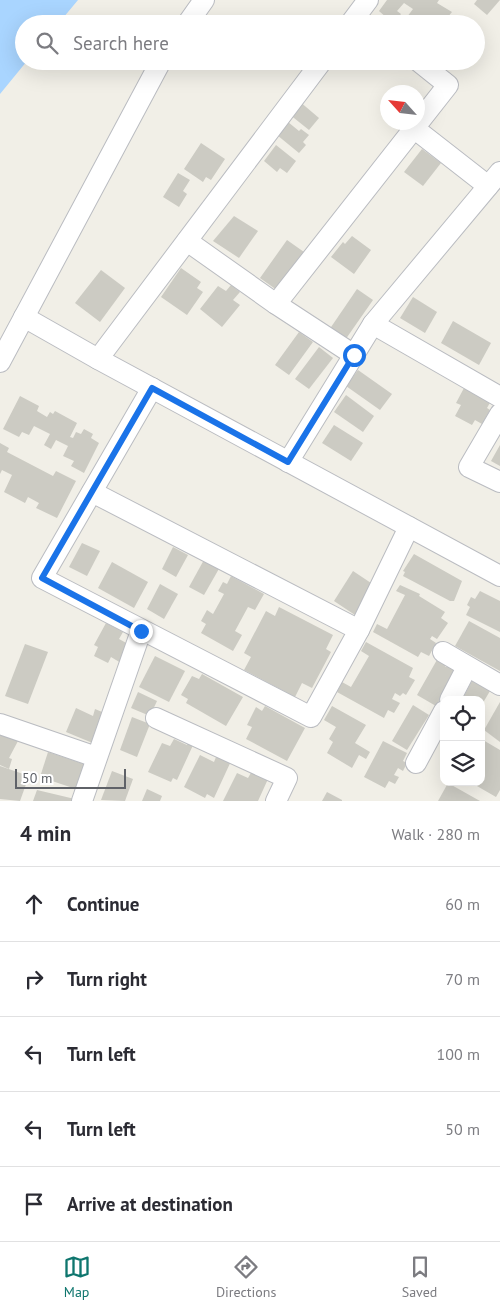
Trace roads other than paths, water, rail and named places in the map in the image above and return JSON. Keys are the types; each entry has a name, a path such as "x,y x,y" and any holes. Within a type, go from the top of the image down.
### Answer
{"street":[{"path":"193,15 204,0"},
{"path":"0,362 156,70"},
{"path":"98,359 315,70"},
{"path":"425,116 448,85 429,70"},
{"path":"276,304 414,130"},
{"path":"288,462 373,324 494,179 417,130"},
{"path":"187,241 276,304 354,355"},
{"path":"24,317 98,359 500,576"},
{"path":"373,324 500,397"},
{"path":"152,388 42,578 141,631 311,717 359,630 409,527"},
{"path":"500,414 469,467 500,482"},
{"path":"92,492 359,630"},
{"path":"82,801 141,631"},
{"path":"443,652 500,685"},
{"path":"452,696 467,667"},
{"path":"156,718 287,778 276,801"},
{"path":"416,763 440,718"},
{"path":"0,724 96,757"}],"water":[{"path":"0,0 78,0 66,15 15,15 15,70 20,70 0,94"}]}
